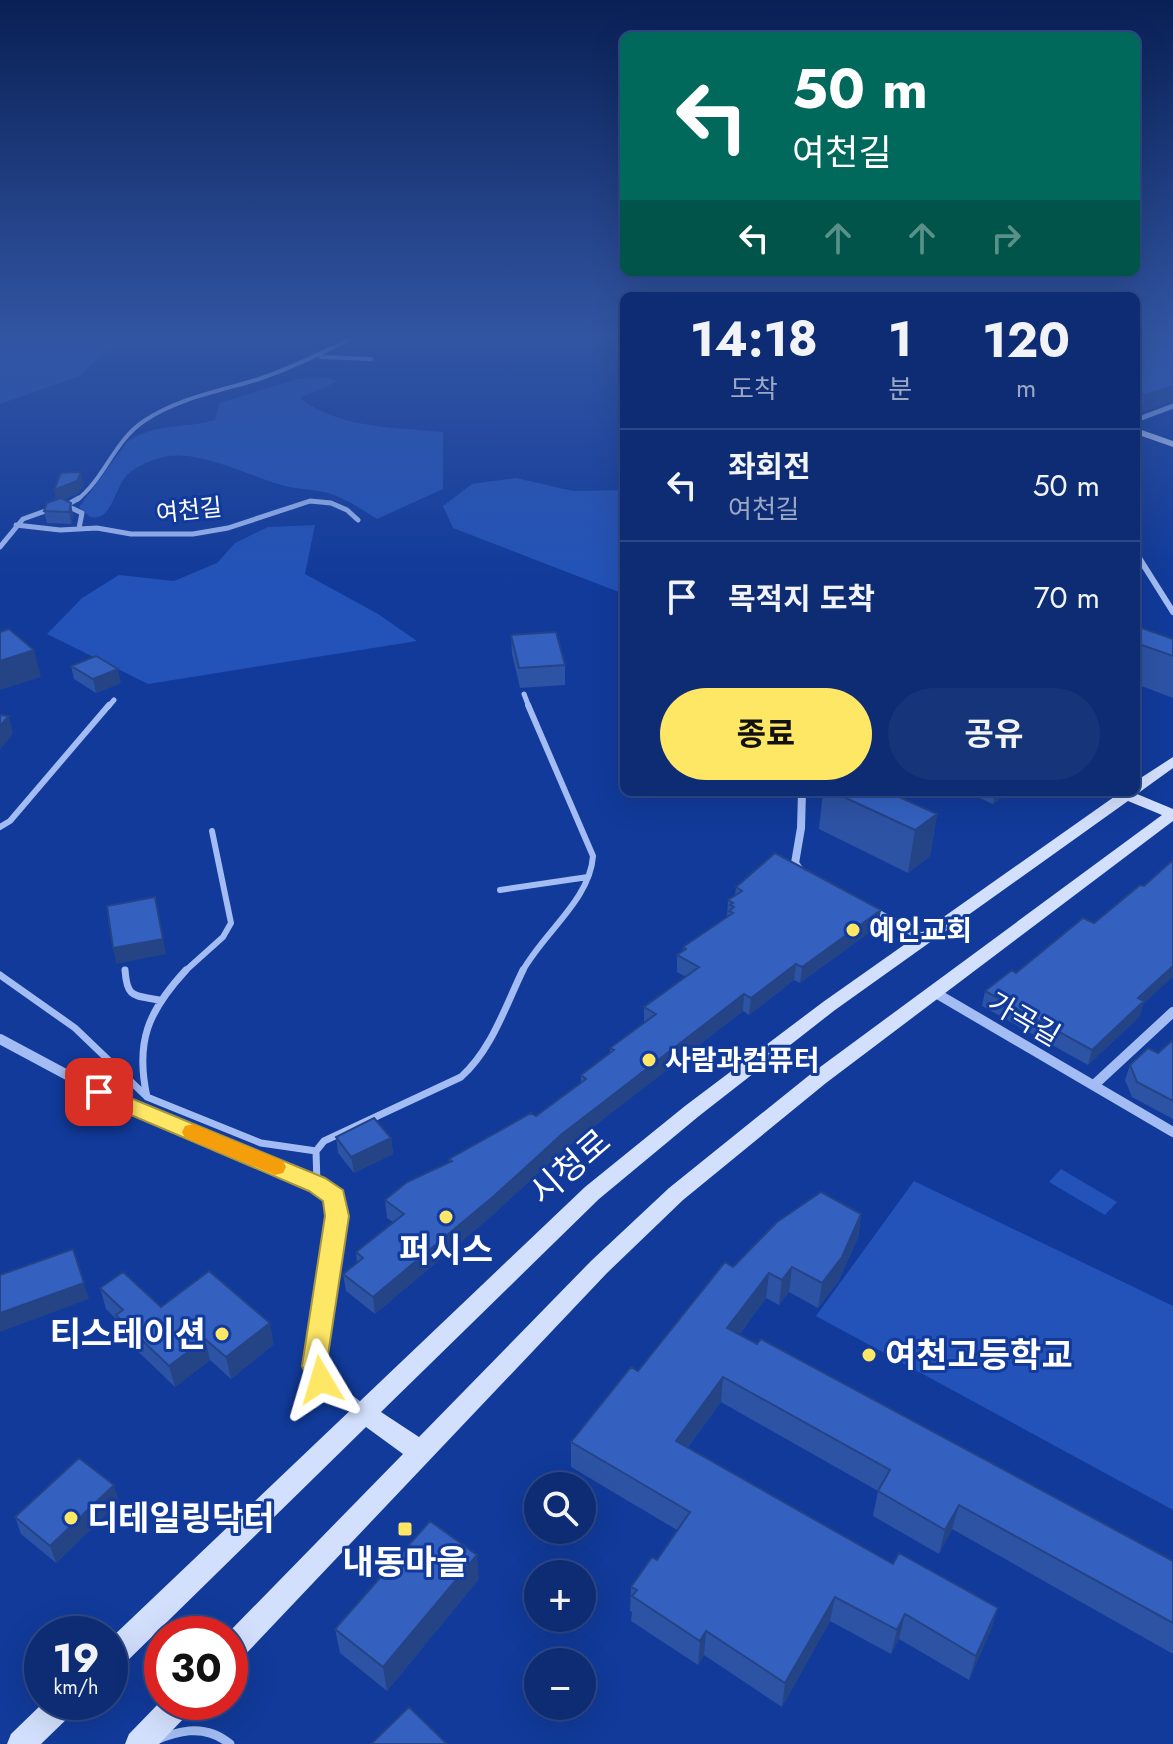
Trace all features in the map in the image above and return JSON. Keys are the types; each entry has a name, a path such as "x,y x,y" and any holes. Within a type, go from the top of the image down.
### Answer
{"street":[{"path":"1140,421 1173,433"},
{"path":"1140,432 1173,444"},
{"path":"1140,559 1173,612"},
{"name":"시청로","path":"1140,785 1173,761"},
{"path":"802,796 795,863 810,878"},
{"name":"시청로","path":"128,1640 592,1193 749,1066 1125,796"},
{"path":"248,1631 599,1267 676,1194 807,1087 1173,814 1139,796"},
{"path":"860,905 924,938"},
{"name":"가곡길","path":"933,992 1173,1132"},
{"path":"1094,1085 1173,1012"},
{"path":"0,1039 99,1092 317,1184 334,1197 337,1216 315,1366 321,1380 419,1451"},
{"path":"21,1744 46,1720"},
{"path":"139,1744 162,1720"}],"lane":[{"path":"0,547 16,525 29,515 67,506 82,498 112,458 119,442 151,418"},
{"name":"여천길","path":"16,525 131,534 204,533 310,501 331,503 347,510 358,520"},
{"path":"67,506 82,513 79,528"},
{"path":"317,1184 316,1151 324,1141 461,1077 473,1066 540,944 574,904 588,877 593,856 524,694"},
{"path":"0,827 10,821 114,700"},
{"path":"147,1097 139,1062 159,1000 170,984 230,930 212,831"},
{"path":"500,890 588,877"},
{"path":"125,970 126,989 130,994 159,1000"},
{"path":"0,975 75,1028 147,1097 261,1143 316,1151"},
{"path":"147,1744 177,1732 200,1729 222,1735 230,1744"}],"shaded area":[{"path":"341,418 368,425 443,432 443,489 377,519 328,493 285,486 206,460 174,456 151,461 130,472 103,515 90,517 79,507 128,441 161,428 215,420"},
{"path":"516,478 573,491 620,490 620,592 453,528 443,506 472,484"},
{"path":"315,525 305,574 378,614 417,641 148,684 47,634 82,598 119,575 174,581 217,563 235,543 268,527"},
{"path":"1061,1169 1117,1202 1105,1215 1049,1182"},
{"path":"914,1181 1173,1306 1173,1510 816,1316"}],"building":[{"path":"81,472 77,481 54,490 61,473"},
{"path":"61,498 71,503 69,512 44,511 47,503"},
{"path":"1140,627 1173,639 1173,656 1140,644"},
{"path":"9,629 34,650 0,661 0,632"},
{"path":"556,632 565,665 519,668 511,635"},
{"path":"96,656 118,669 93,679 71,666"},
{"path":"0,715 9,716 0,726"},
{"path":"842,796 897,796 937,814 915,830"},
{"path":"775,853 881,910 802,967 796,964 751,998 744,994 562,1134 494,1196 373,1297 343,1274 363,1258 356,1252 404,1214 385,1200 407,1182 452,1161 449,1159 531,1113 536,1116 586,1079 581,1075 614,1050 610,1048 656,1014 644,1007 699,967 677,955 686,949 683,947 733,913 729,911 734,907 730,905 733,903 728,900 742,891 736,887"},
{"path":"1173,860 1173,966 1138,998 1144,1001 1092,1050 985,991 1012,970 1016,973 1083,918 1094,923"},
{"path":"155,897 163,939 113,948 107,906"},
{"path":"1173,1040 1173,1101 1137,1082 1130,1065 1148,1048 1158,1053"},
{"path":"374,1118 391,1138 351,1157 336,1137"},
{"path":"821,1192 861,1214 842,1257 822,1283 792,1267 782,1280 769,1273 727,1328 757,1344 761,1339 1173,1561 1173,1623 959,1505 945,1530 878,1491 890,1470 723,1377 676,1441 893,1564 899,1553 998,1608 976,1656 905,1614 897,1630 835,1597 785,1683 706,1631 700,1641 632,1596 637,1590 631,1587 652,1557 657,1560 690,1512 571,1442 631,1367 638,1371 725,1262 733,1267 777,1222"},
{"path":"73,1249 84,1283 0,1313 0,1275"},
{"path":"209,1271 270,1323 226,1357 205,1339 169,1366 116,1315 123,1310 100,1288 123,1272 161,1307"},
{"path":"79,1458 114,1485 50,1546 15,1517"},
{"path":"430,1521 477,1555 383,1667 335,1629"},
{"path":"409,1707 447,1744 371,1744"}],"slow traffic":[{"path":"193,1132 275,1167"}],"place":[{"name":"예인교회","path":"853,930"},
{"name":"사람과컴퓨터","path":"649,1060"},
{"name":"퍼시스","path":"446,1217"},
{"name":"티스테이션","path":"222,1334"},
{"name":"여천고등학교","path":"869,1355"},
{"name":"디테일링닥터","path":"71,1518"},
{"name":"내동마을","path":"405,1529"}],"route":[{"path":"99,1092 317,1184 334,1197 337,1216 315,1355 315,1366 321,1380"}]}
